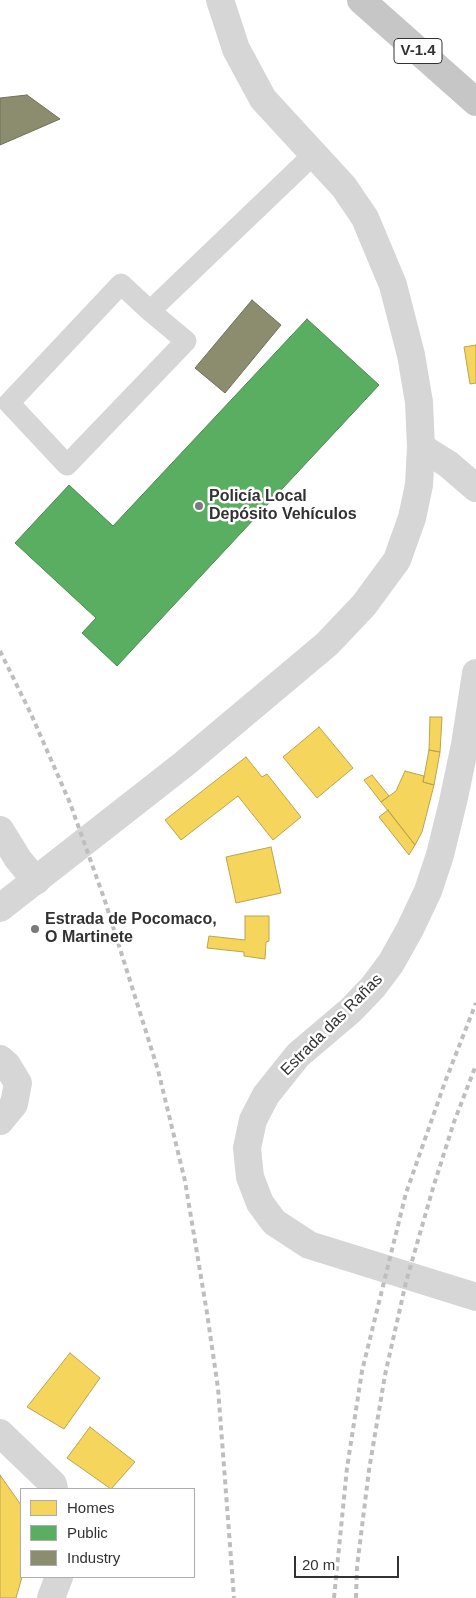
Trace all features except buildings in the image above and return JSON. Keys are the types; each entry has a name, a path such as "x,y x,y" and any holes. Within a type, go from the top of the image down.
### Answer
{"highway":[{"name":"V-1.4","path":"361,0 476,102"}],"street":[{"path":"0,908 242,716 327,644 364,605 397,560 412,518 419,484 421,448 419,402 411,355 393,285 365,218 344,187 312,155 264,99 236,49 222,0"},
{"path":"421,448 448,464 476,488"},
{"name":"Estrada das Rañas","path":"476,673 465,745 440,855 428,891 410,929 391,963 373,987 351,1010 298,1055 266,1094 253,1120 247,1148 250,1177 260,1203 274,1222 309,1245 476,1297"},
{"path":"0,830 18,859 36,881"},
{"path":"0,1059 7,1065 18,1084 14,1104 0,1121"},
{"path":"0,1433 53,1484 54,1488"},
{"path":"51,1598 58,1578"}],"lane":[{"path":"150,311 312,155"},
{"path":"121,284 150,311 186,341 66,465 5,397 121,284"}],"railway":[{"path":"0,651 31,714 70,803 105,901 158,1070 185,1181 218,1388 234,1598"},
{"path":"334,1598 347,1468 362,1371 406,1193 445,1082 476,1003"},
{"path":"356,1598 357,1567 369,1470 385,1375 406,1282 433,1188 454,1122 476,1065"}],"place":[{"name":"Policía Local Depósito Vehículos","path":"199,506"},
{"name":"Estrada de Pocomaco, O Martinete","path":"35,929"}]}
